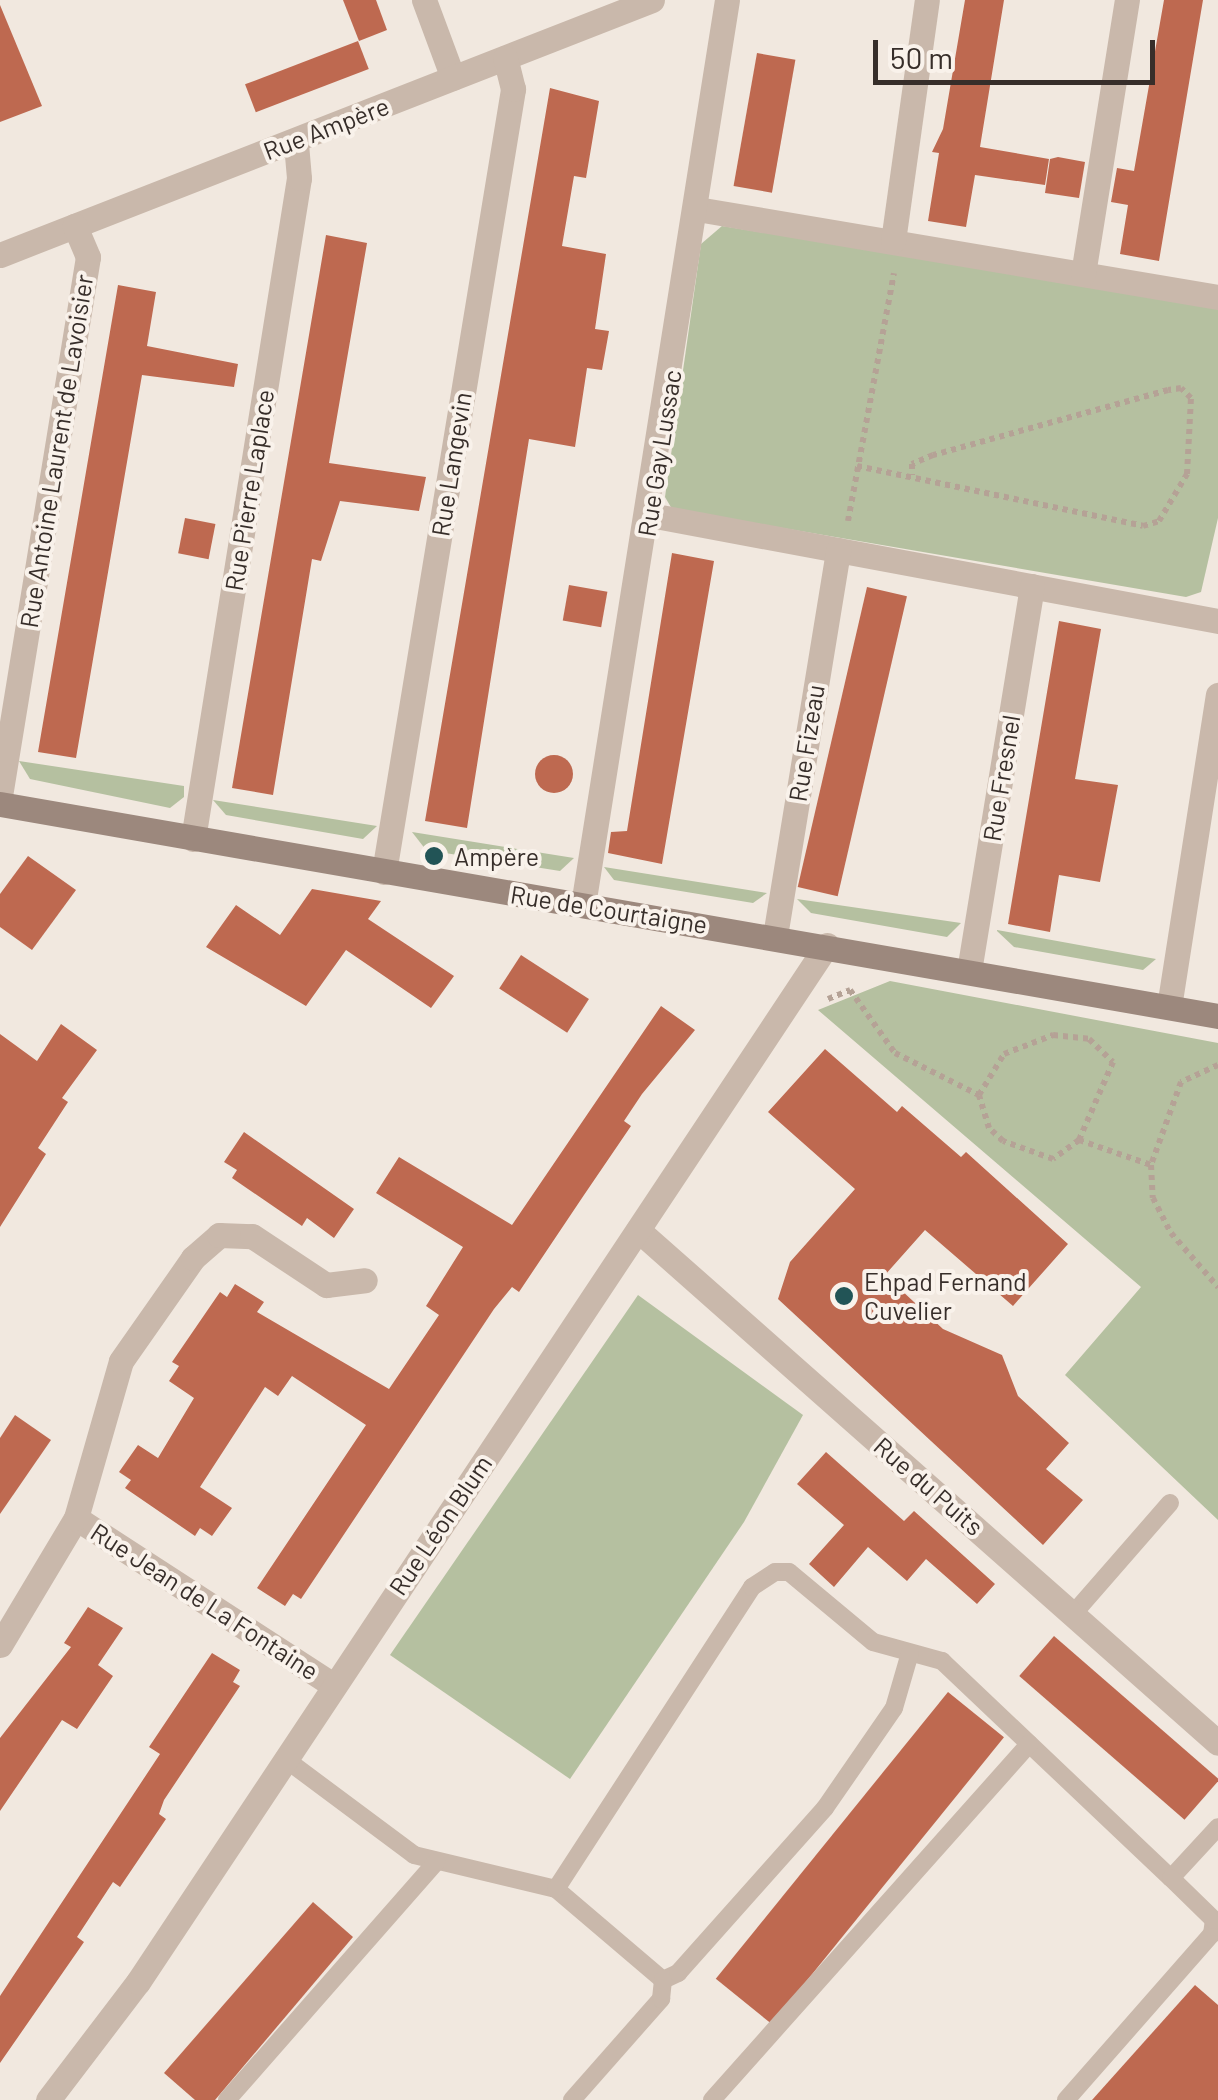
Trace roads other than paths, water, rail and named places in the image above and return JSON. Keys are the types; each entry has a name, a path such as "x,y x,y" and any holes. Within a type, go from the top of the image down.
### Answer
{"street":[{"path":"424,0 453,78"},
{"name":"Rue Ampère","path":"0,255 652,0"},
{"name":"Rue Gay Lussac","path":"583,905 650,515 727,0"},
{"path":"893,241 927,0"},
{"path":"1083,274 1127,0"},
{"name":"Rue Langevin","path":"384,872 512,89 505,58"},
{"name":"Rue Pierre Laplace","path":"193,839 299,178 296,140"},
{"path":"698,209 1218,297"},
{"name":"Rue Antoine Laurent de Lavoisier","path":"0,800 88,257 75,226"},
{"path":"650,515 1218,621"},
{"name":"Rue Fizeau","path":"775,936 838,550"},
{"name":"Rue Fresnel","path":"969,971 1032,586"},
{"path":"1169,1007 1218,695"},
{"name":"Rue de Courtaigne","path":"0,800 193,839 775,936 1218,1016"},
{"name":"Rue Léon Blum","path":"48,2100 138,1982 826,945"},
{"name":"Rue du Puits","path":"638,1230 1218,1743"},
{"name":"Rue Jean de La Fontaine","path":"0,1645 76,1518 121,1361 192,1258 218,1235 252,1236 326,1285 365,1280"},
{"name":"Rue Jean de La Fontaine","path":"76,1518 333,1685"}],"lane":[{"path":"1074,1613 1170,1503"},
{"path":"556,1888 760,1578 789,1572 872,1642 942,1661 1214,1920 1216,1930 1066,2100"},
{"path":"663,1980 678,1973 825,1808 894,1708 910,1653"},
{"path":"712,2100 1029,1744"},
{"path":"284,1758 414,1855 556,1888 663,1980"},
{"path":"1171,1878 1218,1827"},
{"path":"227,2100 436,1862"},
{"path":"572,2100 660,1999 663,1980"}],"place":[{"name":"Ampère","path":"434,856"},
{"name":"Ehpad Fernand Cuvelier","path":"844,1296"}]}
